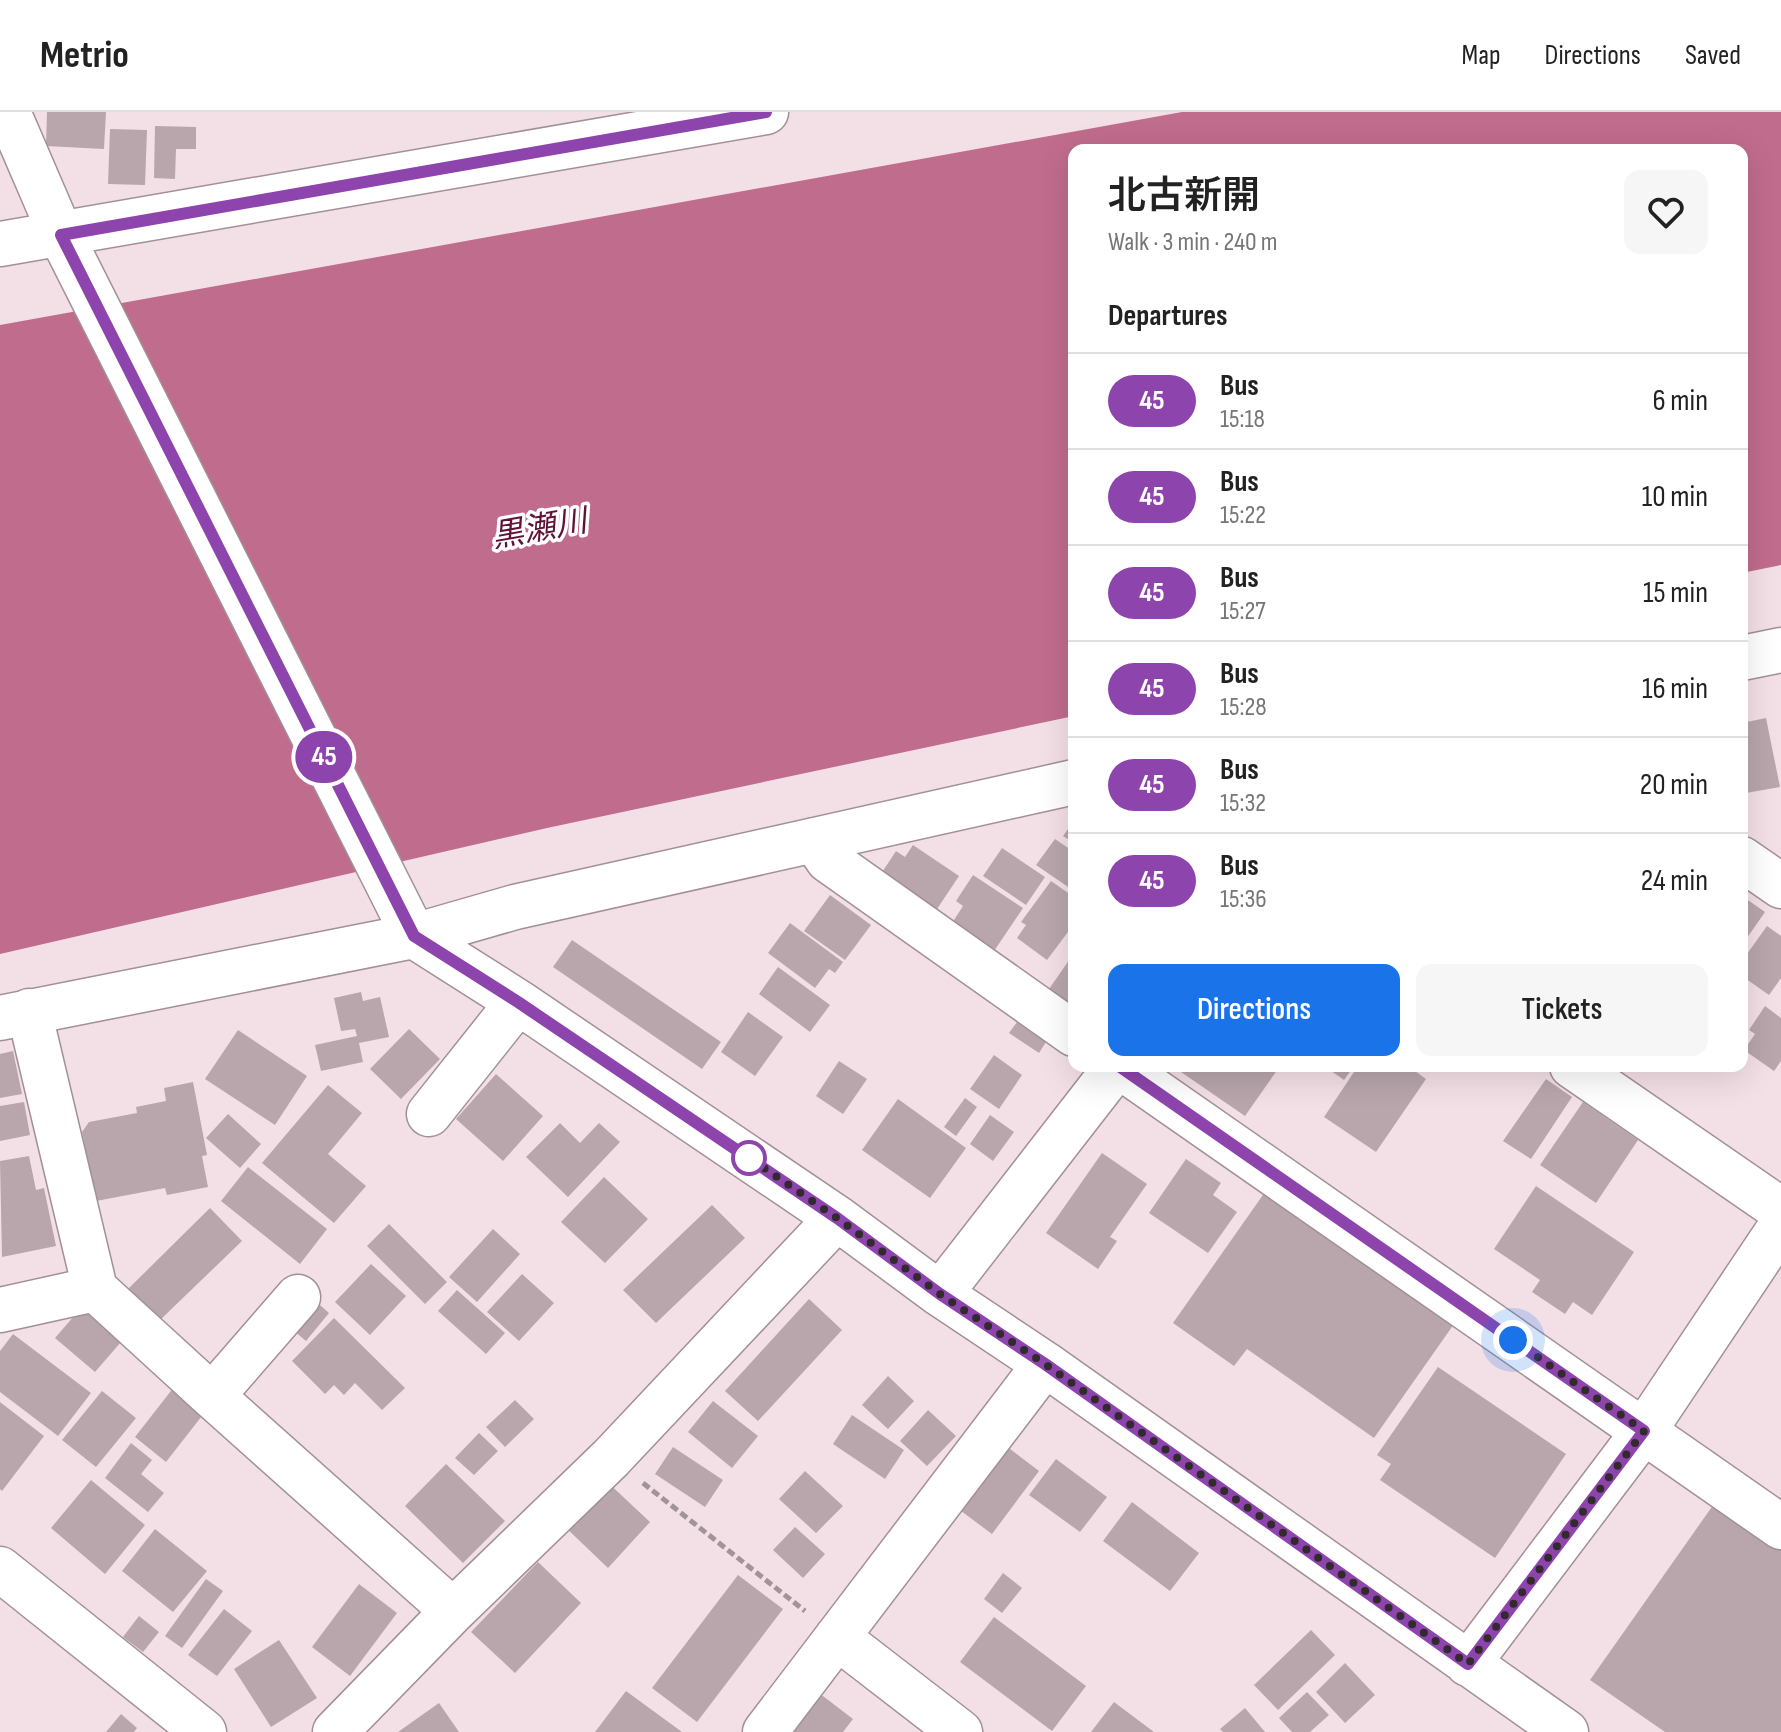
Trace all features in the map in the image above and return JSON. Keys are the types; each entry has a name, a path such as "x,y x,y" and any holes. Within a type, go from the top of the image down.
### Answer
{"street":[{"path":"8,112 69,250 408,923 518,1002 837,1218 940,1294 1045,1364 1566,1732"},
{"path":"0,244 69,250 766,112"},
{"path":"1748,657 1781,650"},
{"path":"453,1611 95,1289 15,1014 408,923 515,907 1068,783"},
{"path":"814,840 828,860 1068,1030"},
{"path":"1748,863 1781,886"},
{"path":"429,1114 518,1002"},
{"path":"940,1294 1113,1072"},
{"path":"1127,1072 1781,1527"},
{"path":"1581,1072 1781,1210"},
{"path":"335,1732 453,1611 611,1458 837,1218"},
{"path":"1468,1664 1644,1431 1781,1226"},
{"path":"0,1310 95,1289"},
{"path":"212,1396 298,1297"},
{"path":"765,1732 1045,1364"},
{"path":"0,1569 204,1732"},
{"path":"837,1637 960,1732"}],"path":[{"path":"611,1458 837,1637"}],"water":[{"name":"黒瀬川","path":"1182,112 1781,112 1781,565 1748,572 1748,144 1068,144 1068,717 547,828 0,954 0,325"}],"building":[{"path":"47,112 106,112 104,149 46,146"},
{"path":"155,126 196,127 196,149 176,149 175,179 154,178"},
{"path":"110,129 147,130 145,185 108,184"},
{"path":"1766,718 1780,787 1748,793 1748,722"},
{"path":"1055,839 1068,848 1068,887 1036,865"},
{"path":"913,845 959,876 933,915 879,877 896,851 905,857"},
{"path":"1002,848 1045,877 1026,905 983,876"},
{"path":"973,875 1023,908 994,951 952,923 963,906 956,901"},
{"path":"1051,881 1068,893 1068,932 1047,960 1017,938 1026,925 1021,922"},
{"path":"830,895 871,925 845,960 804,931"},
{"path":"1748,900 1765,912 1748,936"},
{"path":"790,923 843,962 835,973 829,969 815,988 768,953"},
{"path":"1767,926 1781,936 1781,978 1769,995 1748,980 1748,953"},
{"path":"572,940 721,1042 702,1069 553,967"},
{"path":"1068,962 1068,1006 1047,992"},
{"path":"778,967 830,1005 810,1032 759,994"},
{"path":"361,992 363,1001 380,997 389,1037 359,1043 363,1062 321,1071 315,1045 357,1036 355,1029 341,1031 334,998"},
{"path":"1765,1006 1781,1018 1781,1061 1774,1071 1748,1053 1748,1044 1755,1034 1749,1030"},
{"path":"748,1012 783,1037 755,1076 721,1052"},
{"path":"1017,1022 1046,1042 1039,1053 1009,1033"},
{"path":"409,1029 440,1059 401,1099 370,1069"},
{"path":"238,1030 307,1076 275,1125 205,1079"},
{"path":"13,1051 22,1094 0,1098 0,1054"},
{"path":"994,1055 1022,1075 999,1109 970,1089"},
{"path":"839,1061 867,1079 843,1114 816,1096"},
{"path":"1181,1072 1276,1072 1245,1116"},
{"path":"1333,1072 1350,1072 1344,1080"},
{"path":"1354,1072 1416,1072 1426,1079 1376,1152 1324,1117"},
{"path":"496,1074 543,1116 503,1161 456,1119"},
{"path":"1546,1079 1572,1097 1531,1159 1503,1141"},
{"path":"193,1082 207,1155 202,1156 208,1187 167,1195 165,1188 96,1201 82,1132 89,1122 137,1113 136,1107 166,1101 164,1088"},
{"path":"328,1085 362,1113 328,1154 366,1186 334,1223 262,1163"},
{"path":"965,1098 977,1107 956,1136 944,1127"},
{"path":"898,1099 966,1148 930,1198 862,1150"},
{"path":"24,1102 30,1135 0,1141 0,1106"},
{"path":"1583,1102 1638,1140 1596,1203 1540,1165"},
{"path":"228,1114 261,1144 240,1168 206,1138"},
{"path":"990,1115 1014,1132 993,1161 970,1144"},
{"path":"560,1123 580,1143 599,1123 620,1142 568,1197 526,1157"},
{"path":"1102,1153 1147,1184 1110,1237 1117,1241 1098,1269 1046,1233"},
{"path":"29,1156 36,1190 44,1188 56,1246 2,1257 0,1161"},
{"path":"1186,1159 1221,1183 1213,1195 1237,1212 1208,1253 1149,1213"},
{"path":"248,1167 327,1229 300,1264 221,1201"},
{"path":"604,1177 648,1219 605,1263 561,1222"},
{"path":"1536,1186 1634,1252 1592,1315 1573,1302 1565,1314 1532,1292 1540,1280 1494,1249"},
{"path":"1265,1192 1454,1324 1374,1438 1247,1349 1234,1366 1173,1323"},
{"path":"712,1205 745,1238 656,1323 623,1290"},
{"path":"210,1208 242,1241 159,1321 128,1289"},
{"path":"389,1224 447,1282 425,1304 367,1246"},
{"path":"493,1229 520,1254 477,1302 449,1277"},
{"path":"371,1264 406,1296 370,1335 335,1302"},
{"path":"522,1274 554,1303 519,1341 487,1312"},
{"path":"457,1290 505,1333 486,1354 438,1311"},
{"path":"312,1298 329,1313 306,1341 288,1326"},
{"path":"809,1299 842,1330 758,1421 725,1391"},
{"path":"81,1308 121,1342 95,1372 55,1338"},
{"path":"334,1318 405,1388 382,1410 355,1383 344,1395 334,1385 325,1394 292,1361"},
{"path":"13,1334 91,1393 58,1436 0,1392 0,1351"},
{"path":"1438,1367 1566,1454 1495,1558 1380,1480 1391,1464 1377,1455"},
{"path":"888,1376 914,1401 888,1429 862,1405"},
{"path":"174,1387 205,1412 166,1462 135,1437"},
{"path":"102,1391 136,1418 96,1467 62,1440"},
{"path":"515,1400 534,1419 505,1447 486,1427"},
{"path":"713,1401 758,1436 732,1468 688,1432"},
{"path":"0,1402 44,1436 2,1491 0,1489"},
{"path":"928,1410 956,1436 927,1466 900,1441"},
{"path":"852,1415 904,1450 885,1479 833,1444"},
{"path":"479,1433 498,1451 474,1475 455,1458"},
{"path":"1001,1442 1039,1471 992,1534 953,1505"},
{"path":"131,1443 152,1460 141,1474 164,1493 148,1512 105,1478"},
{"path":"673,1447 723,1480 705,1507 655,1474"},
{"path":"1056,1459 1107,1497 1080,1532 1029,1495"},
{"path":"446,1464 505,1521 463,1563 405,1506"},
{"path":"805,1471 843,1506 816,1533 779,1499"},
{"path":"603,1478 650,1522 608,1568 561,1523"},
{"path":"91,1480 145,1525 105,1574 51,1528"},
{"path":"1716,1501 1781,1546 1781,1732 1665,1732 1590,1680"},
{"path":"1132,1502 1199,1553 1170,1591 1103,1541"},
{"path":"795,1527 825,1554 803,1578 773,1550"},
{"path":"155,1529 207,1571 173,1612 122,1571"},
{"path":"538,1562 581,1603 515,1673 471,1632"},
{"path":"1003,1573 1022,1588 1002,1613 984,1599"},
{"path":"738,1575 783,1609 697,1722 652,1688"},
{"path":"206,1579 223,1591 182,1648 165,1636"},
{"path":"359,1584 397,1613 350,1676 312,1647"},
{"path":"224,1609 252,1631 217,1676 188,1655"},
{"path":"139,1616 159,1632 143,1652 123,1637"},
{"path":"994,1617 1086,1686 1052,1731 960,1662"},
{"path":"1311,1630 1335,1655 1278,1710 1254,1685"},
{"path":"279,1640 317,1698 271,1727 234,1669"},
{"path":"1345,1663 1375,1695 1345,1723 1316,1692"},
{"path":"626,1691 682,1732 595,1732"},
{"path":"1307,1692 1329,1715 1310,1732 1292,1732 1279,1718"},
{"path":"819,1693 853,1719 843,1732 789,1732"},
{"path":"1114,1702 1154,1732 1091,1732"},
{"path":"439,1703 459,1732 398,1732"},
{"path":"1245,1708 1265,1732 1223,1732 1220,1729"},
{"path":"121,1714 137,1728 134,1732 106,1732"}],"bus line":[{"name":"45","path":"766,112 61,235 414,936 518,1002 837,1218 940,1294 1045,1364 1468,1664 1644,1431 1128,1072"}],"route":[{"path":"749,1158 739,1151 1468,1664 1644,1431 1513,1340"}]}
